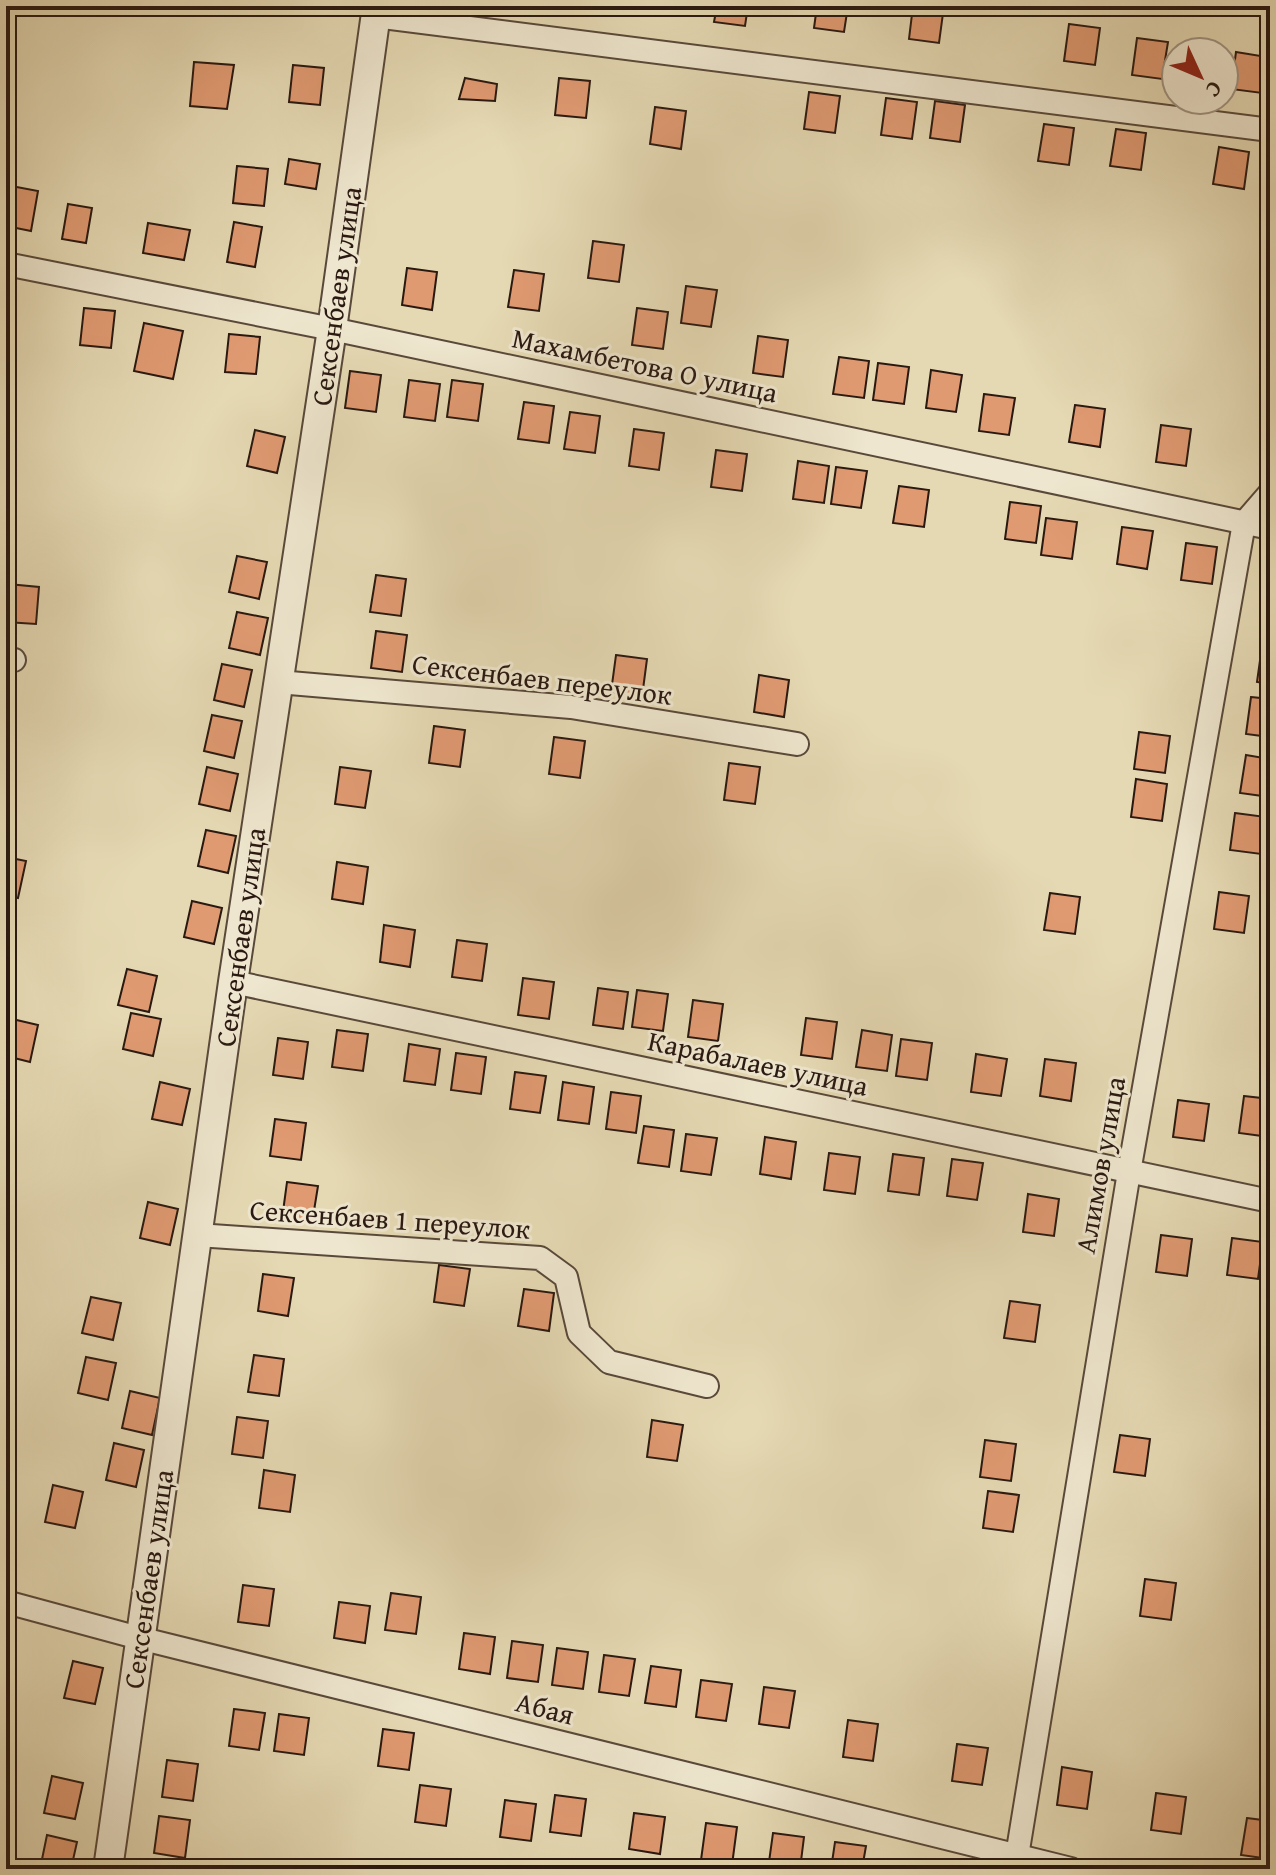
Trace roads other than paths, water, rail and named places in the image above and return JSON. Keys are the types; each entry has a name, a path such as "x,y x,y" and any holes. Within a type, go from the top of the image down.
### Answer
{"street":[{"path":"376,11 1270,130"},
{"name":"Сексенбаев улица","path":"108,1869 233,982 332,329 376,11"},
{"name":"Махамбетова О улица","path":"6,264 332,329 1270,528"},
{"path":"1244,523 1270,493"},
{"name":"Алимов улица","path":"1017,1856 1129,1172 1244,523"},
{"name":"Сексенбаев переулок","path":"278,682 571,707 797,744"},
{"name":"Карабалаев улица","path":"233,982 1270,1201"},
{"name":"Сексенбаев 1 переулок","path":"197,1235 540,1258 566,1277 579,1333 609,1362 707,1386"},
{"name":"Абая","path":"6,1602 139,1638 1071,1869"}]}
